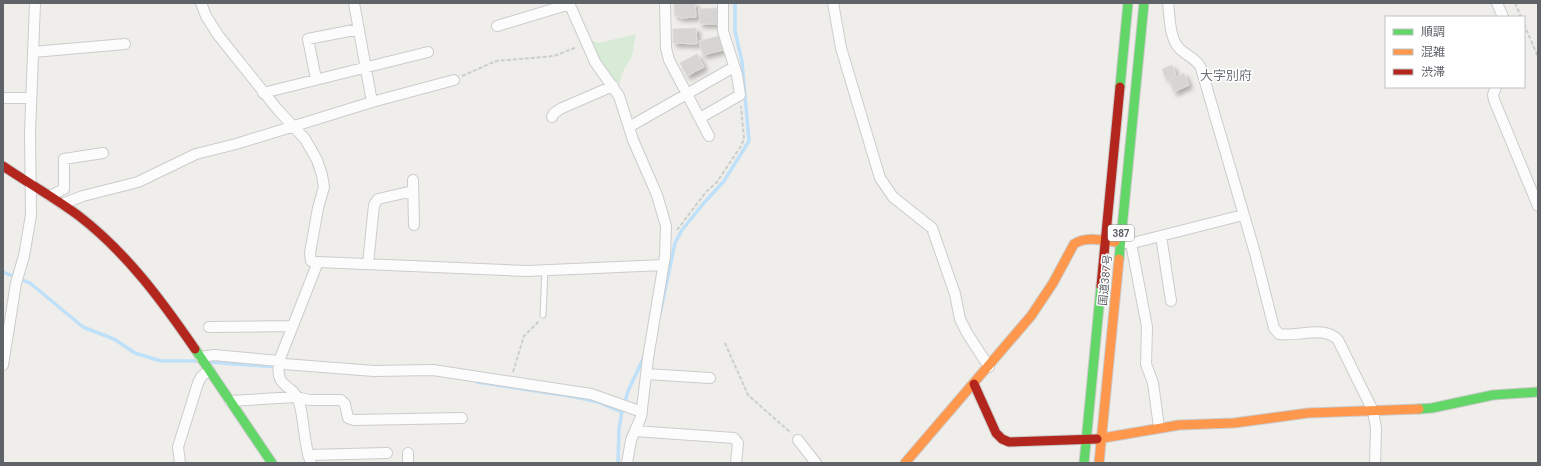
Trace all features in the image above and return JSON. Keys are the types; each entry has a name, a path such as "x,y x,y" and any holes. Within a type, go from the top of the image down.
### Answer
{"main road":[{"name":"国道387号","path":"1084,463 1128,3"},
{"name":"国道387号","path":"1099,463 1144,3"},
{"path":"3,166 62,204 94,229 134,267 201,358 272,463"},
{"path":"905,463 974,384 1038,307 1074,244 1080,240 1089,239 1120,243"},
{"path":"974,384 996,433 1005,441 1101,439 1179,425 1234,423 1296,414 1432,408 1493,395 1538,392"}],"street":[{"path":"3,365 18,275 30,222 30,98 35,3"},
{"path":"201,3 206,16 218,35 263,93 293,126 312,151 324,181 310,253 311,260 316,264"},
{"path":"354,3 372,102"},
{"path":"497,26 569,3 598,67 619,96 629,128 663,212 666,226 665,246 646,374 642,412 629,448 627,463"},
{"path":"665,3 667,54 687,95 710,136"},
{"path":"700,118 740,95 734,67 723,31 723,3"},
{"path":"833,3 841,48 880,178 893,197 932,228 955,294 960,319 967,333 989,366"},
{"path":"1168,3 1175,42 1179,48 1198,63 1201,68 1272,322 1276,331 1284,335 1326,333 1334,336 1345,353 1373,411 1376,428 1374,463"},
{"path":"1497,3 1503,16"},
{"path":"316,79 308,39 359,29"},
{"path":"33,52 125,44"},
{"path":"263,93 428,52"},
{"path":"629,128 734,67"},
{"path":"62,204 83,196 138,182 196,154 236,144 372,102 454,80"},
{"path":"552,117 554,113 562,108 613,86"},
{"path":"1496,88 1493,95 1494,100 1538,206"},
{"path":"3,98 30,98"},
{"path":"50,196 64,189 64,159 103,153"},
{"path":"413,180 414,225"},
{"path":"368,264 374,205 378,200 413,191"},
{"path":"1120,243 1131,243 1243,215"},
{"path":"1161,236 1172,301"},
{"path":"1131,243 1147,327 1146,364 1153,383 1159,428"},
{"path":"387,453 309,459 300,409 296,397 280,382 279,368 292,326 316,264 323,261 545,270 663,265"},
{"path":"209,327 292,326"},
{"path":"201,358 214,355 279,368 284,364 374,371 433,370 591,394 642,412"},
{"path":"180,463 178,454 180,440 198,383 201,377 210,372"},
{"path":"646,374 710,378"},
{"path":"230,401 296,397 310,400 343,401 350,420 462,418"},
{"path":"635,431 734,438 738,443 736,463"},
{"path":"798,440 816,463"}],"lane":[{"path":"543,315 545,270"}],"path":[{"path":"1515,3 1521,16"},
{"path":"1525,26 1538,57"},
{"path":"454,80 496,60 554,56 586,43"},
{"path":"665,246 704,194 716,182 742,146 744,139 740,95"},
{"path":"505,382 513,372 524,336 542,319 543,315"},
{"path":"725,343 748,395 783,424 798,440"}],"green space":[{"path":"636,34 632,56 622,73 620,83 614,80 604,70 588,39 599,43"}],"building":[{"path":"695,3 696,17 680,18 680,16 675,16 674,4"},
{"path":"718,8 718,24 700,24 699,9"},
{"path":"696,28 697,44 673,43 673,29"},
{"path":"719,36 723,50 703,55 699,41"},
{"path":"697,54 704,67 687,76 680,63"},
{"path":"1172,65 1176,75 1166,79 1162,69"},
{"path":"1184,73 1189,85 1174,92 1169,80"}],"waterway":[{"path":"660,314 675,243 682,230 724,181 749,141 742,62 735,31 735,3"},
{"path":"3,272 30,283 83,327 114,339 135,353 161,361 198,361"},
{"path":"624,405 628,391 644,357"},
{"path":"208,362 278,367"},
{"path":"477,382 575,397 598,402 622,412"},
{"path":"618,463 619,429 622,411"}],"traffic: fast":[{"path":"1120,87 1128,3"},
{"path":"1119,259 1144,3"},
{"path":"1084,463 1101,286"},
{"path":"195,349 272,463"},
{"path":"1419,409 1432,408 1493,395 1538,392"}],"traffic: slow":[{"path":"905,463 1031,316 1053,283 1074,244 1089,239 1115,242"},
{"path":"1099,463 1119,259"},
{"path":"1097,439 1179,425 1234,423 1308,413 1419,409"}],"traffic: jam":[{"path":"1101,286 1120,87"},
{"path":"3,166 79,216 113,246 143,278 195,349"},
{"path":"974,384 996,433 1002,439 1009,442 1097,439"}],"district":[{"name":"大字別府","path":"1226,75"}]}
